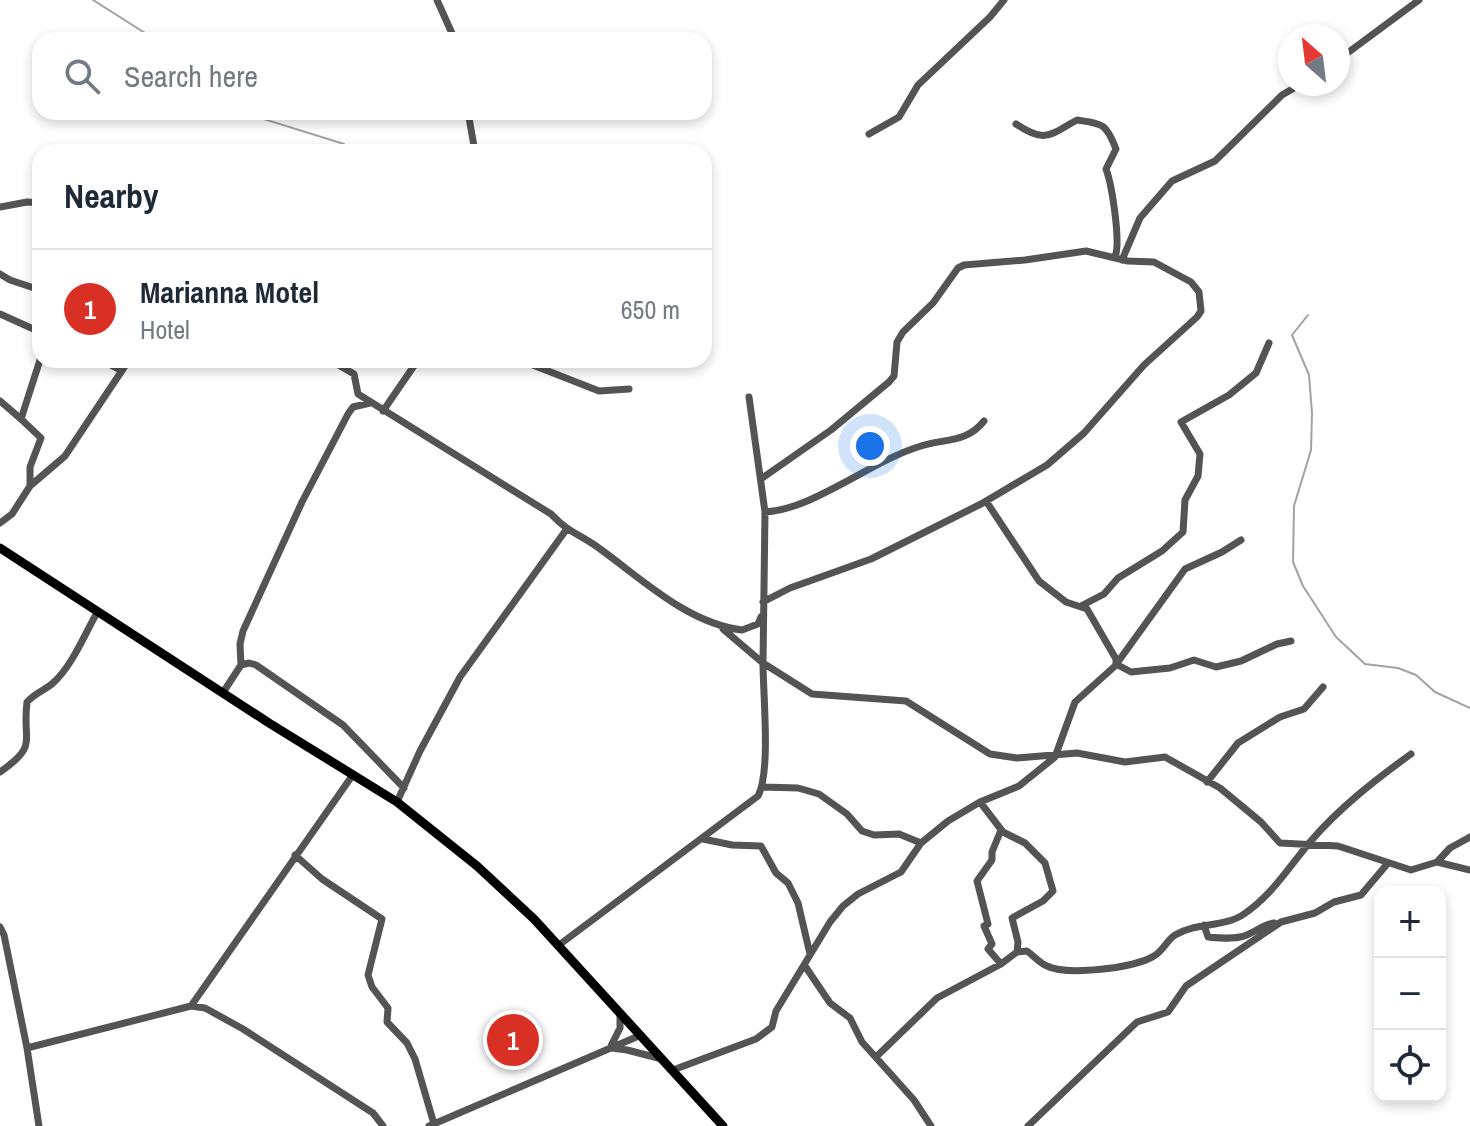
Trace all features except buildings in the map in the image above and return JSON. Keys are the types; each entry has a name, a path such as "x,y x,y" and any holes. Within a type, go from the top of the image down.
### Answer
{"main road":[{"path":"0,548 397,802 477,866 559,945 723,1126"}],"street":[{"path":"437,0 451,32"},
{"path":"869,134 899,117 918,85 1004,0"},
{"path":"1350,51 1419,0"},
{"path":"1118,258 1140,218 1172,181 1215,161 1281,96"},
{"path":"469,120 474,144"},
{"path":"1016,124 1034,135 1058,133 1077,120 1099,123 1107,130 1116,149 1106,169 1116,208 1118,258"},
{"path":"0,207 32,202"},
{"path":"711,621 742,630 758,624 763,607 790,588 871,559 986,501 1047,465 1084,433 1132,377 1201,311 1199,292 1184,277 1154,262 1086,251 958,268 924,314 903,332 897,342 894,376 889,382 831,430 761,479"},
{"path":"0,274 32,287"},
{"path":"0,314 32,328"},
{"path":"1081,606 1104,594 1118,578 1162,551 1183,532 1185,500 1198,476 1200,454 1181,422 1229,395 1256,373 1269,343"},
{"path":"21,419 37,368"},
{"path":"116,368 122,371"},
{"path":"0,523 12,514 30,486 65,456 124,368"},
{"path":"344,368 354,374 357,393 370,403 538,505 566,530 593,544 684,608 711,621 740,641 763,663 812,694 906,701 990,754 1017,758 1077,753 1125,762 1165,757 1220,788 1261,822 1277,842 1338,846 1411,870 1437,862 1450,848 1470,837"},
{"path":"383,411 413,368"},
{"path":"540,368 599,391 629,389"},
{"path":"559,945 750,805 763,787 765,512 749,397"},
{"path":"0,401 41,438 30,467 30,486"},
{"path":"224,691 241,665 243,631 302,502 348,414 353,407 370,403"},
{"path":"765,512 776,512 832,489 914,448 959,439 972,433 984,421"},
{"path":"986,501 1039,581 1066,602 1081,606 1092,615 1116,664"},
{"path":"397,802 420,751 460,677 566,530"},
{"path":"673,1070 756,1039 772,1027 776,1011 843,906 858,894 901,872 921,843 948,821 980,802 1019,786 1055,757 1075,702 1116,664 1185,569 1241,540"},
{"path":"0,772 20,759 26,749 27,702 62,673 98,611"},
{"path":"1116,664 1131,672 1170,668 1194,660 1216,667 1241,661 1277,644 1291,641"},
{"path":"241,665 256,665 343,725 404,788"},
{"path":"1207,782 1236,744 1280,717 1304,709 1323,687"},
{"path":"876,1057 937,998 1001,964 1017,952 1027,951 1040,962 1056,969 1079,971 1117,967 1158,954 1172,936 1228,921 1248,911 1273,889 1309,843 1368,785 1411,754"},
{"path":"191,1006 352,776"},
{"path":"763,787 798,788 819,794 851,817 862,831 874,835 899,834 921,843"},
{"path":"980,802 1001,830 1025,843 1045,863 1053,891 1043,901 1012,918 1018,942 1017,952"},
{"path":"1001,830 992,860 977,881 988,924 984,926 992,944 988,949 1001,964"},
{"path":"703,839 732,845 761,846 776,873 787,880 801,909 810,954"},
{"path":"295,855 322,879 382,919 368,975 372,987 388,1008 387,1022 407,1043 415,1059 432,1125 641,1035"},
{"path":"1437,862 1470,870"},
{"path":"1204,925 1208,937 1237,937 1246,936 1262,926 1315,913 1334,902 1361,895 1388,863"},
{"path":"1028,1126 1137,1022 1168,1012 1186,986 1281,922"},
{"path":"0,927 27,1048 39,1126"},
{"path":"805,966 830,1003 850,1018 862,1042 914,1100 931,1126"},
{"path":"201,993 205,1008"},
{"path":"27,1048 191,1006 205,1008 373,1113 383,1126"},
{"path":"610,1048 620,1028 620,1012"},
{"path":"610,1048 664,1060"}],"waterway":[{"path":"93,0 143,32"},
{"path":"267,120 344,144"},
{"path":"1308,315 1292,335 1309,375 1312,413 1311,450 1294,506 1293,562 1303,586 1336,637 1365,664 1398,668 1416,675 1435,692 1470,708"}],"place":[{"name":"Marianna Motel","path":"513,1040"}]}
